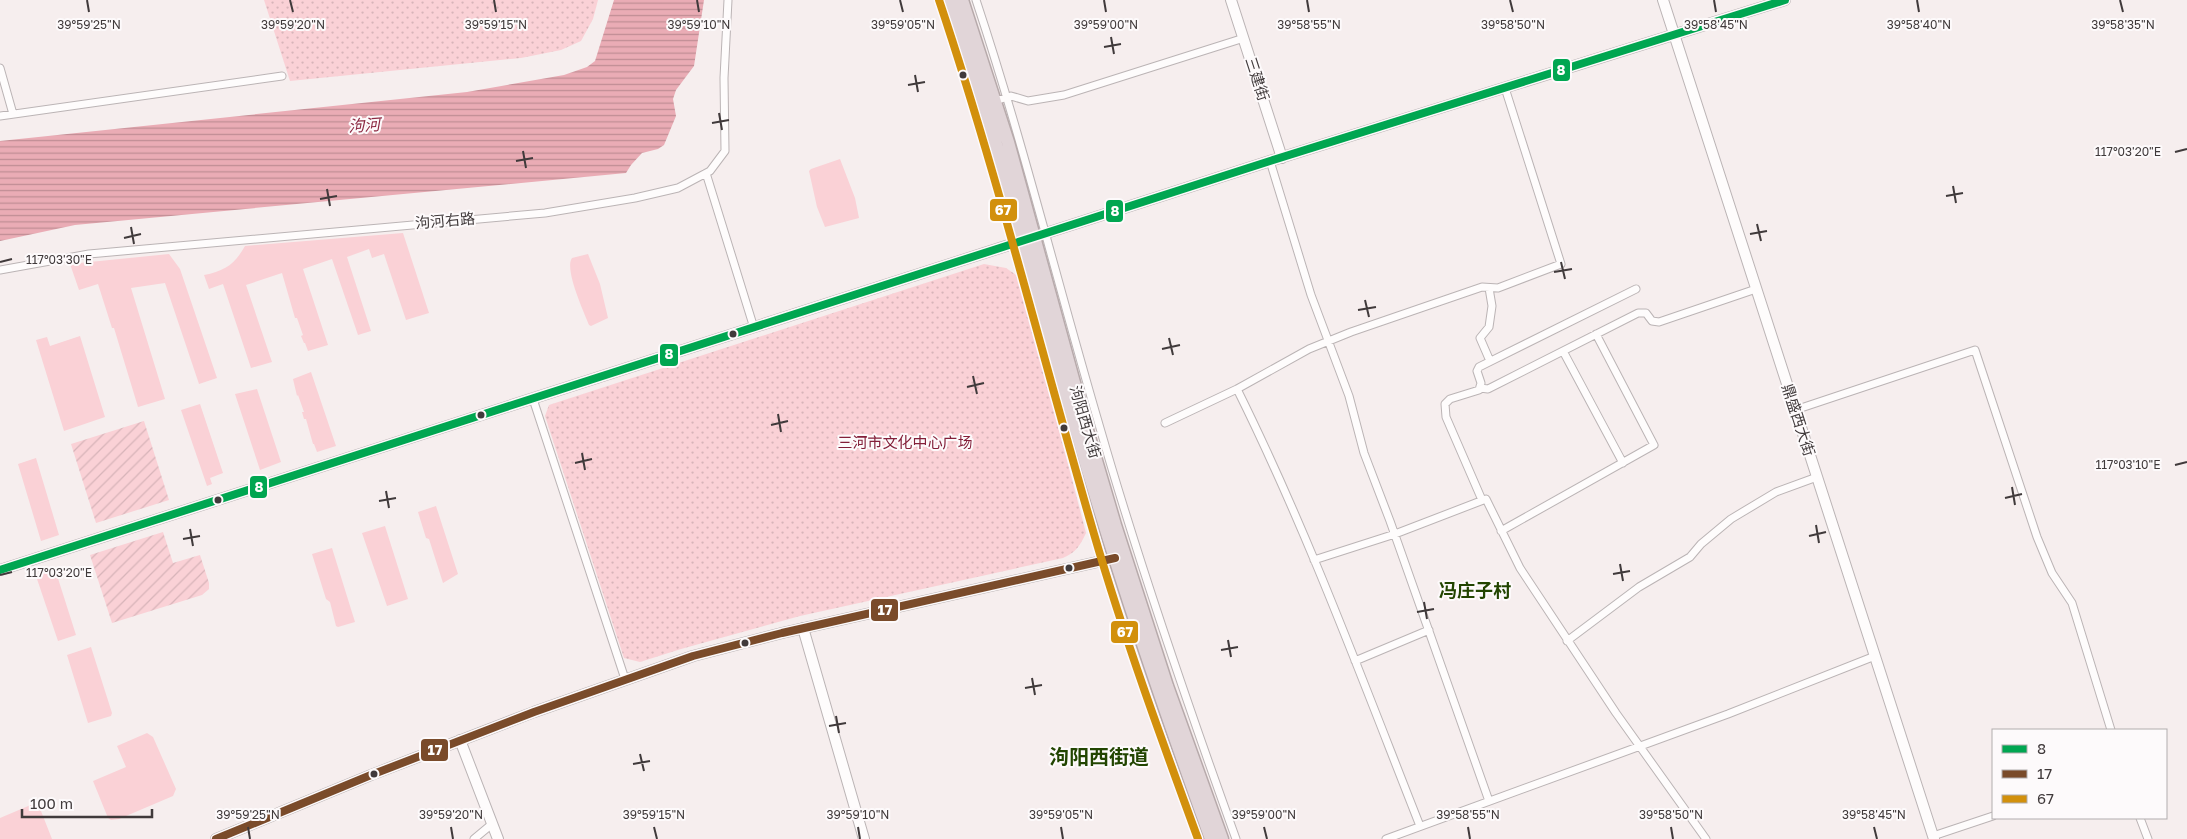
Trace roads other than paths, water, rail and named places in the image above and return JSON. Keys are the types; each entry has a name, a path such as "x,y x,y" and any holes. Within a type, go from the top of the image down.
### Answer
{"highway":[{"name":"泃阳西大街","path":"952,0 1030,239 1118,534 1167,686 1222,839"},
{"name":"泃阳西大街","path":"962,0 1001,99 1030,239 1109,560 1158,689 1211,839"}],"street":[{"name":"泃河右路","path":"0,270 89,254 544,213 678,188 706,173 716,164 725,151 724,78 728,0"},
{"path":"939,0 971,96 1030,239 1099,426 1182,688 1236,839"},
{"path":"976,0 1001,99 1011,96 1028,101 1064,95 1244,38"},
{"name":"三建街","path":"1231,0 1282,158"},
{"name":"鼎盛西大街","path":"1663,0 1816,478 1934,837"},
{"path":"0,570 1270,161 1785,0"},
{"path":"0,68 13,114"},
{"path":"0,116 282,76"},
{"path":"1165,423 1237,389 1309,349 1328,341 1482,288 1498,288 1561,264 1504,88"},
{"path":"1270,161 1311,295 1349,396 1364,453 1395,534 1489,801"},
{"path":"706,173 754,328"},
{"path":"1488,288 1492,306 1489,327 1480,338 1490,361"},
{"path":"1480,388 1477,368 1636,289"},
{"path":"1482,500 1446,416 1444,407 1450,399 1470,394 1480,388 1488,389 1563,350 1643,312 1652,321 1659,322 1756,289"},
{"path":"1502,531 1654,445 1596,334"},
{"path":"1563,350 1623,463"},
{"path":"1795,410 1975,350 2037,537 2052,573 2072,603 2111,729"},
{"path":"1237,389 1265,445 1314,560 1420,826"},
{"path":"532,399 625,679"},
{"path":"1567,641 1639,587 1690,557 1700,544 1731,519 1776,492 1816,478"},
{"path":"1314,560 1395,534 1486,499 1520,568 1567,641 1690,820 1706,839"},
{"path":"216,839 460,740 693,656 803,628 1109,560 1142,684 1198,839"},
{"path":"803,628 864,839"},
{"path":"1354,661 1429,630"},
{"path":"1386,839 1728,714 1875,656"},
{"path":"460,740 498,839"},
{"path":"1934,837 1992,816"},
{"path":"2140,819 2148,839"},
{"path":"474,839 492,824"}],"water":[{"name":"泃河","path":"614,0 704,0 694,66 676,90 673,99 676,116 664,145 658,149 642,153 626,173 75,225 0,241 0,141 467,92 564,75 587,67 595,61"}],"district":[{"name":"冯庄子村","path":"1475,591"},
{"name":"泃阳西街道","path":"1099,757"}],"park label":[{"name":"三河市文化中心广场","path":"905,443"}]}
